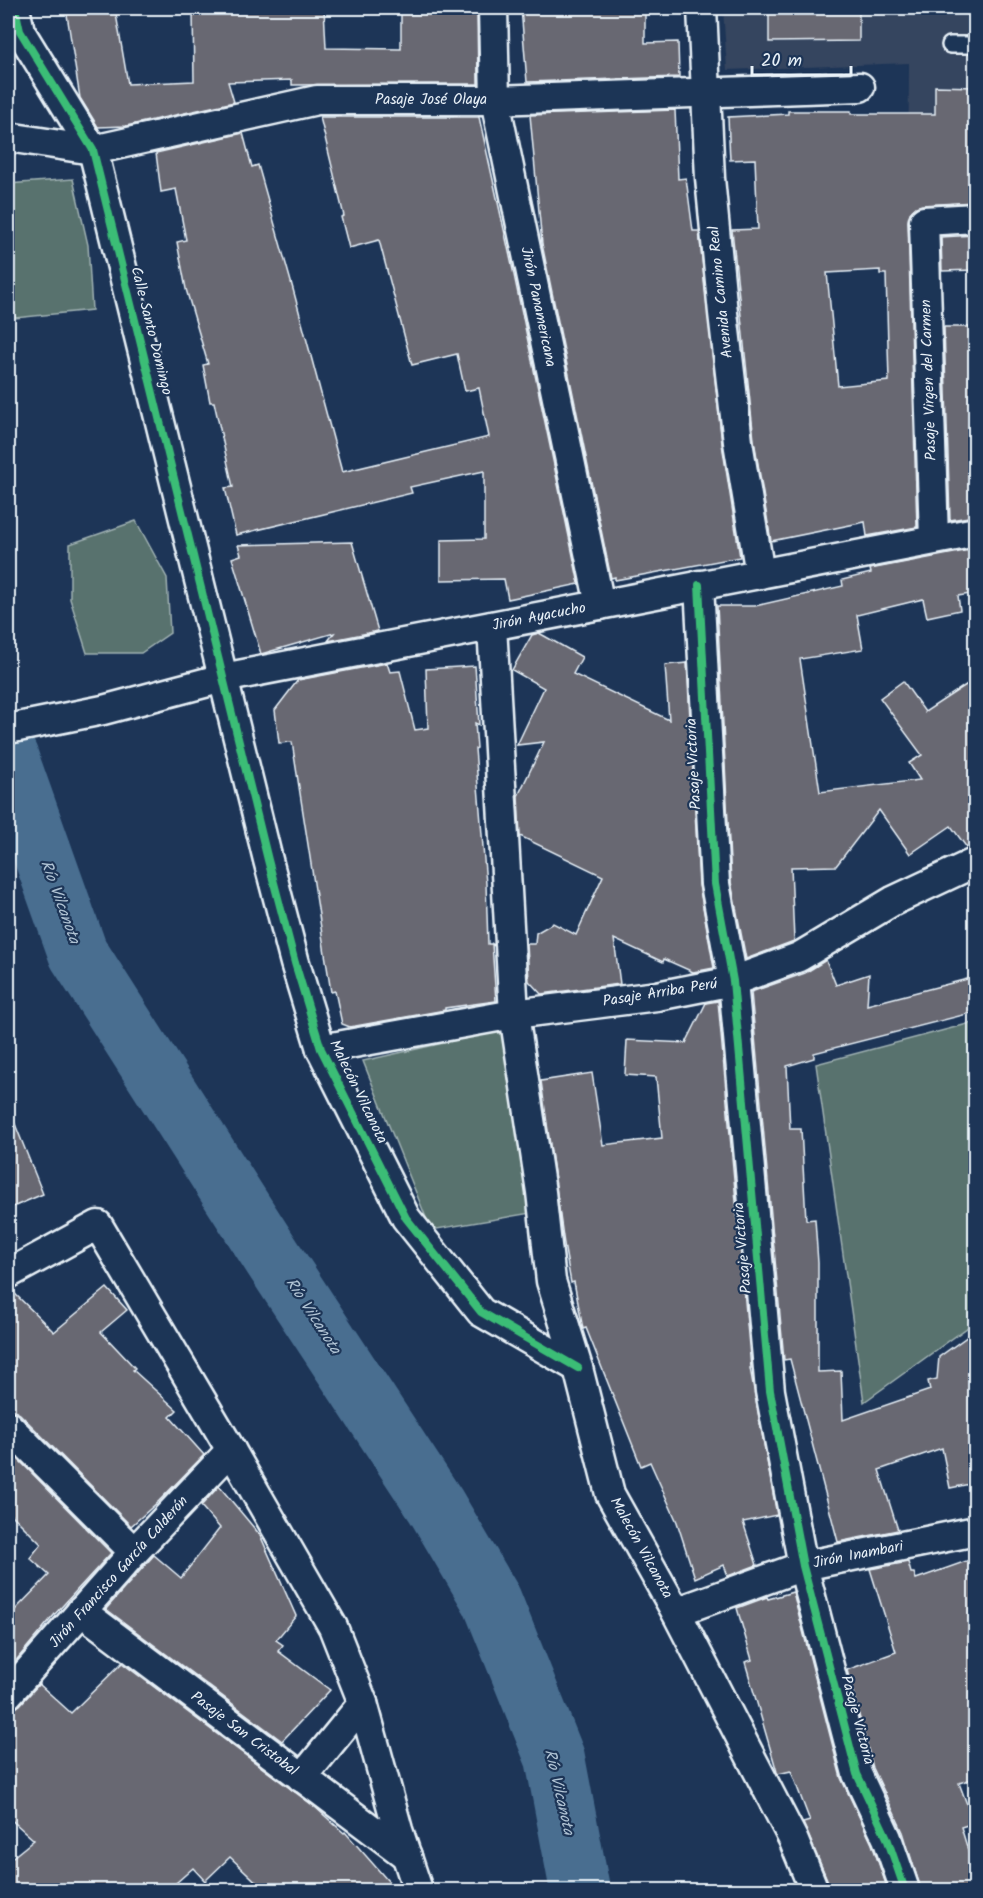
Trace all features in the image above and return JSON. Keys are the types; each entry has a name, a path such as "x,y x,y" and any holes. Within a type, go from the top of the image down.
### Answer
{"street":[{"name":"Calle Santo Domingo","path":"15,8 20,31 93,150 223,678"},
{"name":"Jirón Panamericana","path":"493,8 495,100 600,605"},
{"name":"Avenida Camino Real","path":"702,8 710,178 723,313 738,442 760,574"},
{"name":"Pasaje José Olaya","path":"8,137 93,150 317,100 495,100 860,87"},
{"name":"Pasaje Virgen del Carmen","path":"934,539 924,221 975,218"},
{"name":"Jirón Ayacucho","path":"8,729 104,710 223,678 975,532"},
{"name":"Pasaje Victoria","path":"699,585 715,884 733,981 770,1391 803,1566 857,1774 887,1838 905,1890"},
{"path":"492,626 514,1014 541,1192 551,1281 578,1368"},
{"name":"Malecón Vilcanota","path":"223,678 295,963 321,1049 406,1218 467,1295 481,1312 578,1368 610,1494 676,1612 793,1839 814,1890"},
{"name":"Pasaje Arriba Perú","path":"321,1049 514,1014 657,996 733,981 799,957 893,901 975,862"},
{"path":"8,1274 98,1225 333,1627 363,1703 418,1890"},
{"path":"8,1426 134,1552"},
{"name":"Jirón Francisco García Calderón","path":"8,1694 134,1552 231,1450"},
{"name":"Jirón Inambari","path":"676,1612 803,1566 975,1531"},
{"name":"Pasaje San Cristobal","path":"81,1611 407,1856"},
{"path":"302,1778 363,1703"}],"lane":[{"path":"950,45 975,45"}],"shaded area":[{"path":"723,8 975,8 975,191 964,191 964,214 908,214 909,63 727,70"}],"green space":[{"path":"73,179 88,245 92,310 15,318 8,283 8,184"},
{"path":"136,521 167,578 170,633 141,653 87,653 70,599 70,544"},
{"path":"975,1022 975,1322 864,1402 816,1064"},
{"path":"506,1029 537,1212 431,1230 363,1061"}],"building":[{"path":"66,8 115,8 128,84 194,81 193,11 324,8 326,48 401,49 401,14 419,13 419,8 477,8 478,84 292,85 292,80 228,82 234,102 126,126 98,127 80,98"},
{"path":"521,8 645,8 645,43 678,42 679,77 527,82"},
{"path":"769,8 859,8 859,41 769,42"},
{"path":"935,86 975,87 975,202 922,205 910,213 908,221 917,527 867,536 865,522 771,541 754,440 732,230 758,229 755,159 730,160 728,117 788,114 788,111 935,114","holes":["880,270 880,274 886,274 889,381 838,386 827,273"]},
{"path":"675,110 678,179 686,178 693,231 699,231 722,444 740,557 615,580 615,577 611,578 542,244 530,115"},
{"path":"320,117 479,117 579,584 508,599 504,579 441,580 441,540 484,539 484,471 410,487 412,493 236,535 225,488 233,487 214,402 210,402 203,365 208,364 186,289 177,242 186,240 176,189 161,192 156,153 243,133 252,167 258,165 342,472 489,437 479,388 465,391 457,354 412,365 379,240 349,248 341,217 344,216"},
{"path":"975,235 975,270 942,271 941,237"},
{"path":"944,327 975,327 975,516 950,520"},
{"path":"352,542 378,631 328,641 334,633 261,654 232,558 241,555 238,545"},
{"path":"975,549 975,593 958,596 960,610 927,617 923,599 857,615 863,649 800,659 820,792 920,780 909,763 922,755 880,698 903,681 925,712 975,679 975,846 967,848 951,826 910,854 879,810 836,866 791,867 794,941 746,959 731,882 717,606 755,606 843,586 842,580 871,573 870,569"},
{"path":"539,633 582,657 573,674 669,720 665,665 687,663 699,885 714,968 693,972 664,959 663,962 614,939 620,984 541,994 529,981 527,944 535,944 536,933 553,923 576,935 603,876 520,836 518,796 544,742 517,745 544,688 512,670 532,635"},
{"path":"387,663 390,672 400,671 415,730 428,728 426,669 475,666 479,725 475,723 477,748 475,749 486,884 488,944 492,944 496,1001 445,1008 445,1010 350,1027 342,1024 335,991 331,992 292,742 279,743 275,710 298,680"},
{"path":"826,960 836,985 869,974 867,1005 975,977 975,1012 814,1053 814,1058 787,1066 790,1129 801,1129 806,1220 815,1219 818,1263 818,1372 841,1371 843,1420 930,1390 928,1381 937,1379 939,1357 975,1331 975,1483 950,1488 942,1448 879,1470 898,1530 838,1542 790,1359 784,1360 751,992 805,973"},
{"path":"718,1001 750,1368 777,1515 743,1522 757,1565 728,1576 724,1565 695,1578 677,1522 650,1462 641,1466 586,1328 583,1329 564,1244 541,1081 592,1073 603,1145 662,1138 656,1077 625,1075 627,1040 686,1043 706,1003"},
{"path":"8,1109 43,1194 8,1209"},
{"path":"107,1288 127,1310 101,1332 135,1368 133,1370 177,1410 170,1417 204,1455 131,1526 20,1414 8,1410 8,1290 11,1290 54,1332"},
{"path":"8,1449 111,1553 8,1670 8,1609 12,1613 49,1575 30,1558 41,1544 8,1511"},
{"path":"219,1486 260,1535 296,1616 276,1640 283,1645 278,1651 330,1690 282,1741 106,1609 154,1555 181,1578 220,1528 201,1506"},
{"path":"975,1558 975,1778 959,1783 974,1823 961,1827 975,1873 975,1890 921,1890 903,1832 873,1768 847,1670 896,1652 870,1569 908,1562 911,1573 914,1573 916,1579"},
{"path":"793,1592 841,1778 872,1844 888,1890 830,1890 803,1823 810,1821 791,1771 778,1774 777,1772 745,1662 752,1660 737,1608 767,1597 768,1599"},
{"path":"122,1663 315,1807 345,1832 396,1890 265,1890 230,1857 205,1881 193,1868 168,1890 8,1890 8,1861 34,1840 8,1817 8,1710 20,1705 39,1684 71,1713"}],"waterway":[{"name":"Río Vilcanota","path":"8,756 78,953 273,1258 436,1506 492,1601 555,1758 580,1890"}],"cycle path":[{"path":"15,8 20,31 93,150 268,860 295,963 321,1049 406,1218 481,1312 578,1368"},
{"path":"699,585 715,884 733,981 770,1391 803,1566 857,1774 887,1838 905,1890"}]}
